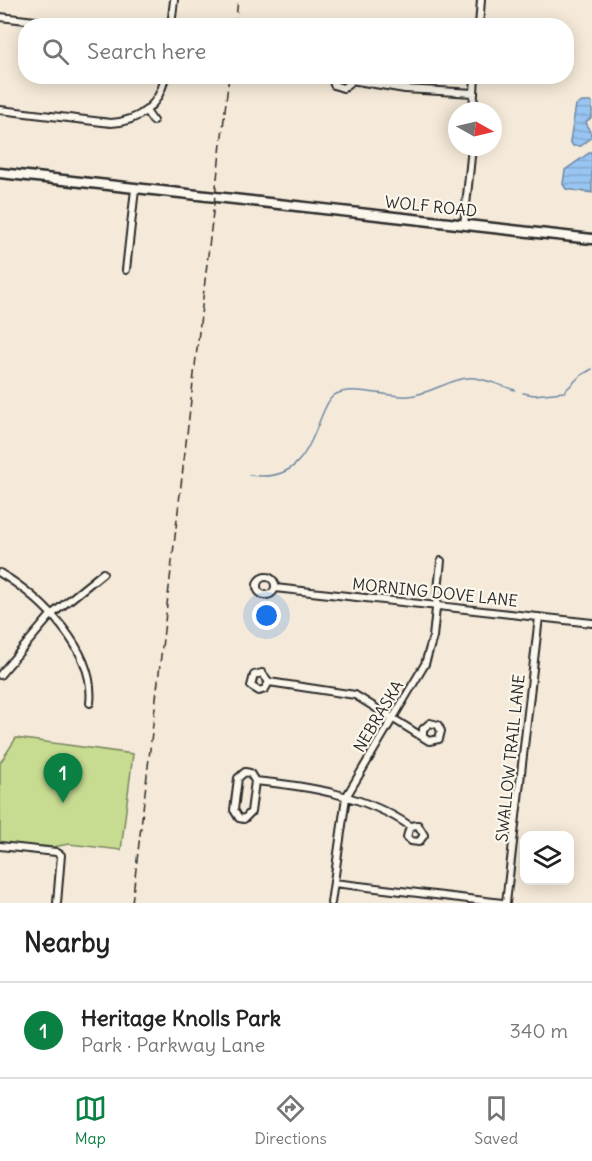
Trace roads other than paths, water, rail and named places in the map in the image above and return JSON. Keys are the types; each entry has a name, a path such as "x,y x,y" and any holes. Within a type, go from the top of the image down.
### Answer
{"main road":[{"name":"WOLF ROAD","path":"0,172 211,200 266,203 592,239"}],"street":[{"path":"172,18 174,0"},
{"path":"479,18 481,0"},
{"path":"0,17 18,19"},
{"path":"0,110 111,123 128,121 147,111 159,96 163,84"},
{"path":"334,84 339,88 349,84"},
{"path":"380,84 405,89 474,93"},
{"path":"474,102 475,84"},
{"path":"147,111 153,121"},
{"path":"464,225 471,156"},
{"path":"126,270 135,189"},
{"name":"NEBRASKA","path":"331,903 346,797 424,664 431,648 441,561"},
{"path":"0,573 31,595 51,615 82,654 89,672 90,703"},
{"path":"0,675 51,615 103,573"},
{"name":"MORNING DOVE LANE","path":"275,588 592,623"},
{"name":"SWALLOW TRAIL LANE","path":"504,903 539,617"},
{"path":"269,682 346,692 423,735"},
{"path":"245,772 250,773 255,781 251,812 244,819 239,818 234,810 238,778 245,772"},
{"path":"255,781 312,787 346,797 410,826"},
{"path":"0,846 56,852 61,855 57,903"},
{"path":"333,883 504,903"}],"water":[{"path":"582,102 592,102 592,117 586,122 592,137 581,146 573,146 570,141 576,105"},
{"path":"592,151 592,193 566,189 563,184 565,170"}],"waterway":[{"path":"523,393 534,395 564,392 580,376 592,369"},
{"path":"249,475 277,474 296,464 309,445 329,401 340,392 359,391 409,396 467,378 475,378 515,390"}],"railway":[{"path":"236,18 238,0"},
{"path":"132,903 228,84"}],"place":[{"name":"Heritage Knolls Park","path":"63,803"}]}
